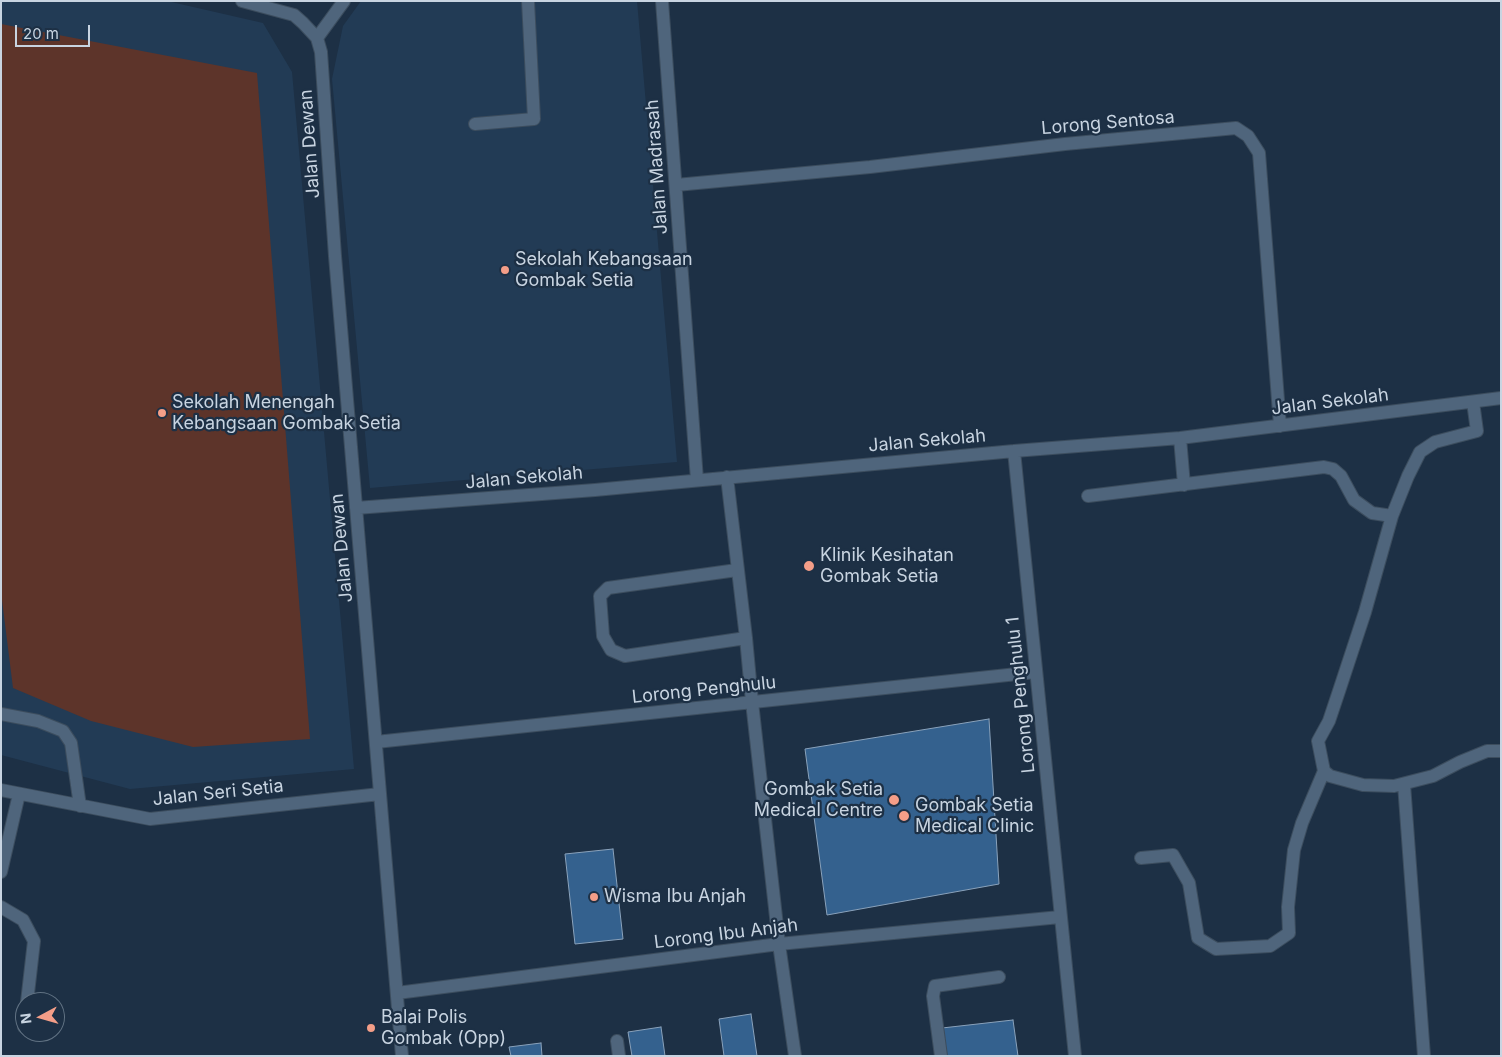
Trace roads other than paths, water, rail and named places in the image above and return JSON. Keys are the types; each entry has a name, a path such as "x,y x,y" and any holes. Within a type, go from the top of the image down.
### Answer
{"street":[{"path":"242,1 294,15 317,38 344,1"},
{"path":"476,124 534,119 528,1"},
{"name":"Jalan Madrasah","path":"662,1 697,480"},
{"name":"Jalan Dewan","path":"317,38 321,52 335,256 402,1056"},
{"name":"Lorong Sentosa","path":"676,185 870,167 1065,144 1236,128 1248,136 1259,152 1280,426"},
{"name":"Jalan Sekolah","path":"356,508 595,490 1014,451 1180,438 1501,398"},
{"path":"1141,858 1173,855 1189,882 1198,938 1216,949 1270,946 1288,933 1294,850 1302,823 1324,771 1318,741 1329,721 1365,612 1392,516 1420,452 1435,442 1477,431 1473,402"},
{"path":"1180,438 1184,485"},
{"name":"Lorong Penghulu 1","path":"1014,451 1075,1056"},
{"path":"1088,496 1324,468 1333,469 1341,476 1354,500 1372,513 1392,516"},
{"path":"727,477 779,944 795,1056"},
{"path":"737,570 608,588 600,596 603,636 611,650 625,656 746,638"},
{"name":"Lorong Penghulu","path":"376,742 1036,672"},
{"path":"1,714 38,721 63,731 71,743 80,806"},
{"path":"1324,771 1330,776 1364,785 1394,786 1432,776 1487,751 1501,751"},
{"path":"1404,784 1424,1056"},
{"name":"Jalan Seri Setia","path":"1,790 150,819 380,794"},
{"path":"1,872 19,794"},
{"path":"1,907 23,920 34,941 28,992"},
{"name":"Lorong Ibu Anjah","path":"397,993 779,944 1060,917"},
{"path":"941,1056 934,996 935,986 999,978"},
{"path":"617,1041 619,1056"}],"place":[{"name":"Sekolah Kebangsaan Gombak Setia","path":"505,270"},
{"name":"Sekolah Menengah Kebangsaan Gombak Setia","path":"162,413"},
{"name":"Klinik Kesihatan Gombak Setia","path":"809,566"},
{"name":"Gombak Setia Medical Centre","path":"894,800"},
{"name":"Gombak Setia Medical Clinic","path":"904,816"},
{"name":"Wisma Ibu Anjah","path":"594,897"},
{"name":"Balai Polis Gombak (Opp)","path":"371,1028"}]}
